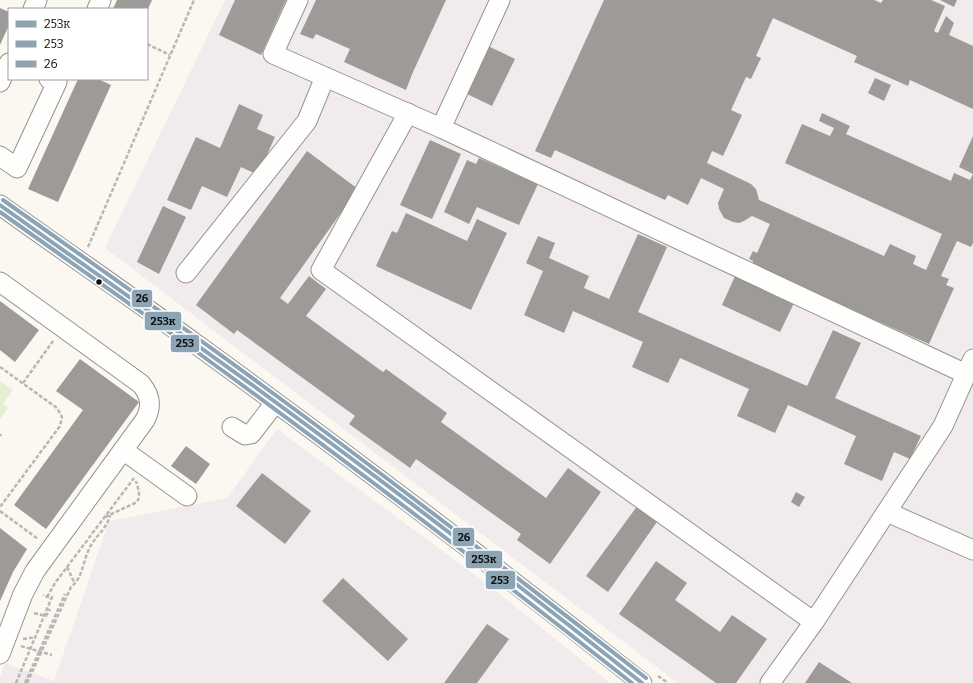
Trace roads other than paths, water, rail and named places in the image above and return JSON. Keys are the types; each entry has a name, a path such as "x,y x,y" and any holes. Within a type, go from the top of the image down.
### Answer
{"street":[{"path":"298,0 274,54 970,366 943,426 814,622 770,683"},
{"path":"441,128 500,0"},
{"path":"0,82 8,65"},
{"path":"186,273 307,121 325,77"},
{"path":"0,156 17,168 57,82 52,80"},
{"path":"408,113 321,270 814,622"},
{"path":"0,205 275,402 510,579 642,683"},
{"path":"0,282 141,384 150,399 149,413 145,420 35,571 23,594 2,648"},
{"path":"232,427 245,435 251,434 275,402"},
{"path":"124,450 187,496"},
{"path":"887,512 973,550"}]}
